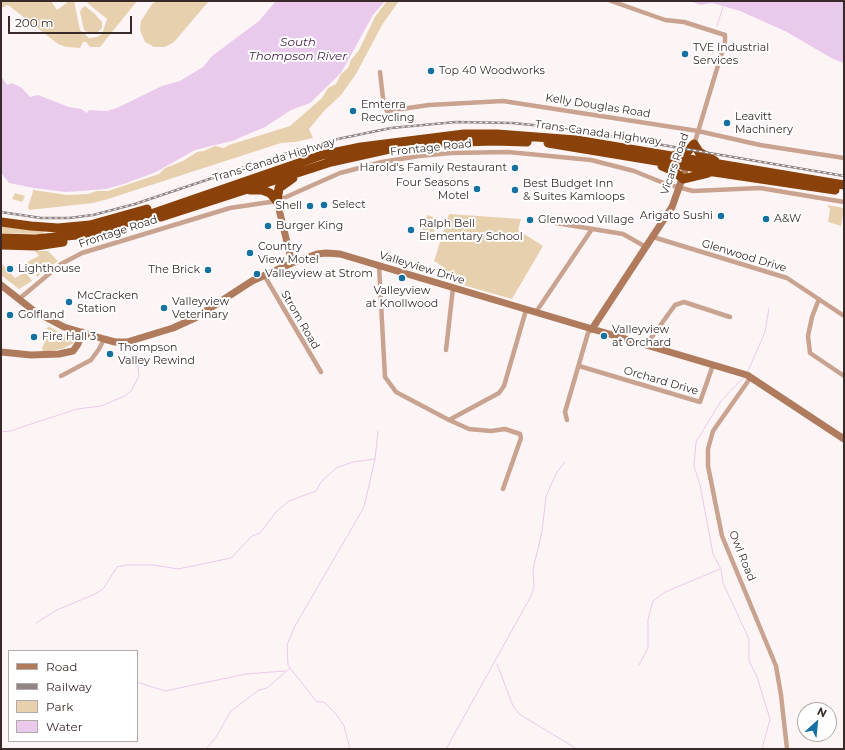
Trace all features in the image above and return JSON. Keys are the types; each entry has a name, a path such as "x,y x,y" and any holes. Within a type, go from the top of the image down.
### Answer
{"highway":[{"name":"Trans-Canada Highway","path":"1,238 35,239 87,234 122,224 322,155 361,147 464,134 539,136 576,140 673,156 714,172 844,191"},
{"name":"Trans-Canada Highway","path":"1,245 36,246 86,240 331,162 366,153 433,143 494,141 551,143 650,160 724,166 844,185"},
{"path":"673,156 688,151 694,144 701,154 724,166"},
{"path":"650,160 674,171 681,183 714,172"},
{"path":"277,201 281,184 302,173 331,162"},
{"path":"277,201 271,181 282,169"},
{"path":"227,194 262,190 270,193 277,201"},
{"path":"1,222 58,228 90,225 214,191"}],"street":[{"name":"Vicars Road","path":"592,329 672,207 688,163 725,42 725,35 684,22 666,20 611,1"},
{"name":"Kelly Douglas Road","path":"380,72 384,107 387,111 429,105 502,101 698,131 760,145 844,158"},
{"name":"Frontage Road","path":"19,299 61,264 82,253 230,208 277,201 340,173 382,162 451,153 508,152 591,160 634,171 666,184 681,183 693,191 760,188 844,202"},
{"path":"277,201 292,263"},
{"path":"556,223 623,234 646,247"},
{"path":"536,312 592,229"},
{"name":"Glenwood Drive","path":"653,237 787,278 844,316"},
{"name":"Valleyview Drive","path":"1,285 48,320 64,327 104,339 115,342 127,342 173,328 195,318 264,275 292,263 326,253 340,254 713,364 751,377 844,439"},
{"path":"379,266 385,377 396,392 468,429 490,431 505,429 520,434 521,438 503,490"},
{"name":"Strom Road","path":"264,275 321,372"},
{"path":"446,350 453,288"},
{"path":"819,299 812,317 808,336 810,353 844,376"},
{"path":"646,345 675,305 684,302 730,317"},
{"path":"449,420 499,393 504,386 526,310"},
{"path":"566,420 565,412 588,333 592,329"},
{"path":"1,352 31,355 59,354 73,350 78,344 82,332"},
{"path":"61,376 91,360 99,350 104,339"},
{"name":"Orchard Drive","path":"579,366 700,402 713,364"},
{"name":"Owl Road","path":"751,377 713,431 708,449 708,466 722,536 776,666 787,749"}],"green space":[{"path":"1,1 51,1 57,10 69,1 74,1 80,30 89,38 97,37 102,34 107,19 85,1 137,1 100,47 90,47 86,42 83,42 80,48 66,47 58,44 8,5 1,8"},
{"path":"157,1 209,1 174,42 165,47 154,47 145,42 140,30 141,21 152,4"},
{"path":"387,1 399,1 382,25 356,74 341,95 324,111 309,129 313,138 281,143 93,203 29,210 28,207 34,188 34,190 67,195 108,191 159,174 165,168 183,161 197,152 204,151 215,146 224,148 229,145 290,126 322,98 328,88 336,84 341,74 348,68 351,60 359,50 375,17"},
{"path":"85,6 102,22 102,28 96,34 90,34 84,30 80,12"},
{"path":"15,193 25,196 22,202 12,199"},
{"path":"827,205 844,208 841,226 828,222 830,209"},
{"path":"449,214 521,219 518,230 543,246 512,299 449,281 445,268 434,261"},
{"path":"427,215 437,218 433,235 422,231"},
{"path":"1,224 44,230 43,234 1,233"},
{"path":"35,251 48,251 58,261 37,277 34,269 27,262 39,256"},
{"path":"1,263 15,278 26,272 32,281 19,289 1,275"},
{"path":"50,327 62,334 74,336 74,343 62,349 43,352 42,348 50,331 46,328"}],"water":[{"name":"South Thompson River","path":"276,1 385,1 373,15 341,73 310,103 291,110 265,127 232,141 195,150 156,172 106,189 66,192 34,188 9,183 1,173 1,76 7,85 12,83 22,88 30,97 38,95 69,107 81,109 87,113 89,110 107,111 117,108 162,86 180,81 203,67 212,56 259,21"},
{"path":"689,1 844,1 844,63 833,59 785,31 740,11 712,3 701,5"}],"waterway":[{"path":"717,26 723,7"},
{"path":"748,371 765,332 769,308"},
{"path":"1,432 10,431 77,409 101,406 125,396 131,391 139,376 135,344"},
{"path":"744,377 721,401 696,442 694,466 700,485 713,554 721,569 723,583 749,639 749,661 757,677 770,719 762,749"},
{"path":"350,749 344,726 336,714 324,702 317,702 288,665 287,645 295,626 364,507 375,459 378,431"},
{"path":"36,623 57,610 95,594 103,589 117,567 126,565 154,565 178,569 231,558 252,536 260,533 276,512 289,501 316,491 321,482 336,468 353,462 375,459"},
{"path":"446,749 531,596 534,586 533,569 542,532 546,496 557,472 565,462"},
{"path":"639,665 648,648 648,619 653,601 665,592 720,569"},
{"path":"497,664 513,706 519,714 577,749"},
{"path":"206,749 216,737 231,711 259,690 267,688 289,669"},
{"path":"138,682 165,691 246,674 285,671"}],"railway":[{"path":"1,212 41,218 69,218 93,215 135,204 278,156 328,141 391,128 456,122 512,123 563,128 844,176"}],"place":[{"name":"TVE Industrial Services","path":"685,54"},
{"name":"Top 40 Woodworks","path":"431,71"},
{"name":"Emterra Recycling","path":"353,111"},
{"name":"Leavitt Machinery","path":"727,123"},
{"name":"Harold's Family Restaurant","path":"515,168"},
{"name":"Four Seasons Motel","path":"477,189"},
{"name":"Best Budget Inn & Suites Kamloops","path":"515,190"},
{"name":"Select","path":"324,205"},
{"name":"Shell","path":"310,206"},
{"name":"Arigato Sushi","path":"721,216"},
{"name":"A&W","path":"766,219"},
{"name":"Glenwood Village","path":"530,220"},
{"name":"Burger King","path":"268,226"},
{"name":"Ralph Bell Elementary School","path":"411,230"},
{"name":"Country View Motel","path":"250,253"},
{"name":"Lighthouse","path":"10,269"},
{"name":"The Brick","path":"208,270"},
{"name":"Valleyview at Strom","path":"257,274"},
{"name":"Valleyview at Knollwood","path":"402,278"},
{"name":"McCracken Station","path":"69,302"},
{"name":"Valleyview Veterinary","path":"164,308"},
{"name":"Golfland","path":"10,315"},
{"name":"Valleyview at Orchard","path":"604,336"},
{"name":"Fire Hall 3","path":"34,337"},
{"name":"Thompson Valley Rewind","path":"110,354"}]}
